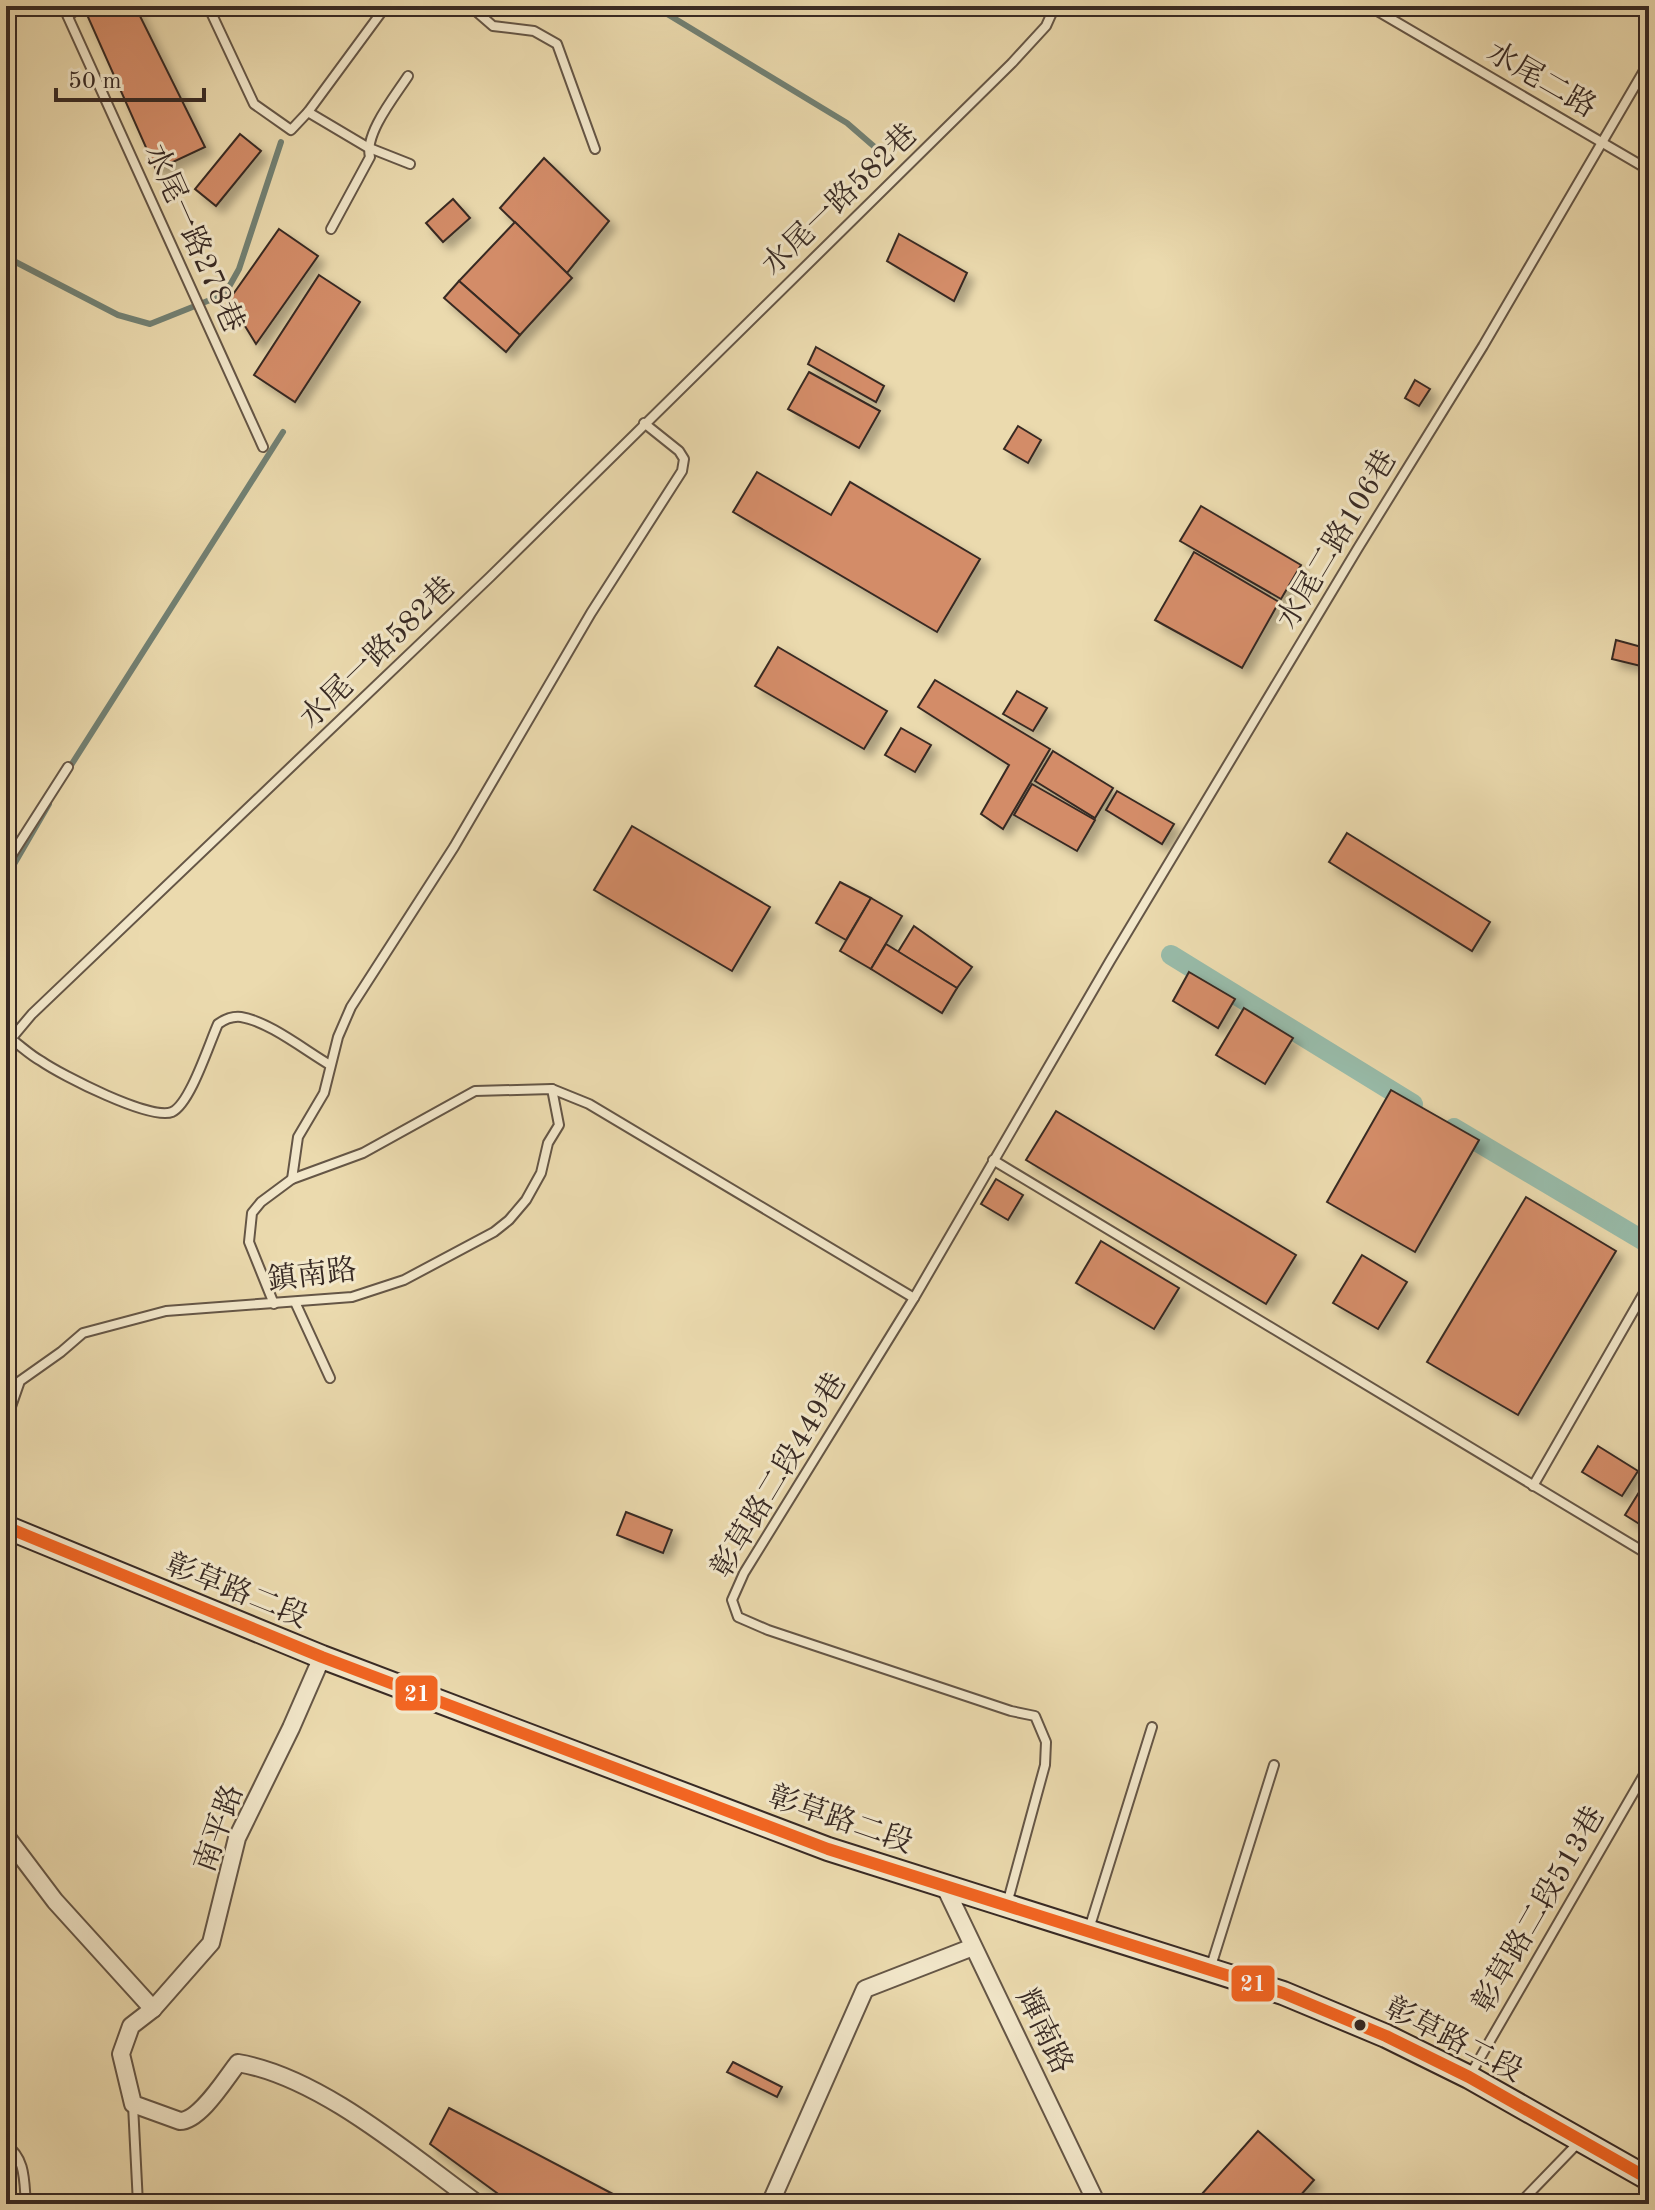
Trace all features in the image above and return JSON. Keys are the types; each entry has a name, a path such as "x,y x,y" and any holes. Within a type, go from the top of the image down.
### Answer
{"street":[{"name":"彰草路二段","path":"6,1527 322,1657 828,1849 943,1883 1298,1999 1386,2036 1469,2077 1649,2179"},
{"name":"南平路","path":"133,2104 121,2054 131,2026 153,2009 211,1943 237,1838 322,1657"},
{"path":"6,1836 55,1901 153,2009"},
{"name":"輝南路","path":"943,1883 1097,2204"},
{"path":"770,2204 865,1989 973,1947"},
{"path":"133,2104 188,2121 238,2063 251,2065 323,2093 478,2204"}],"lane":[{"name":"水尾一路278巷","path":"63,6 263,447"},
{"path":"68,16 81,6"},
{"path":"208,6 254,104 291,130 308,112 386,6"},
{"path":"470,6 493,26 534,31 557,44 595,149"},
{"name":"水尾一路582巷","path":"330,1065 256,1021 238,1016 226,1018 218,1024 184,1101 173,1111 152,1113 98,1092 41,1062 11,1039 32,1014 490,577 1012,63 1046,26 1055,6"},
{"name":"水尾二路","path":"1369,6 1649,170"},
{"name":"水尾二路106巷","path":"1110,961 1483,346 1649,62"},
{"path":"331,229 370,157 367,147 408,76"},
{"path":"308,112 367,147 410,164"},
{"path":"292,1179 298,1137 324,1093 330,1065 351,1007 454,847 591,613 682,471 684,459 679,451 644,423"},
{"path":"6,864 68,767"},
{"name":"彰草路二段449巷","path":"1007,1904 1045,1765 1046,1742 1035,1716 1011,1711 768,1630 738,1617 732,1600 744,1573 914,1298 1110,961"},
{"path":"274,1304 249,1242 252,1213 261,1202 292,1179 363,1153 475,1091 552,1089 589,1104 914,1298"},
{"name":"鎮南路","path":"6,1421 20,1381 83,1333 166,1311 352,1297 404,1280 494,1232 526,1200 541,1173 548,1143 559,1125 552,1089"},
{"path":"993,1160 1649,1555"},
{"path":"1533,1486 1649,1284"},
{"path":"295,1302 330,1378"},
{"path":"1088,1931 1152,1727"},
{"path":"1210,1969 1274,1765"},
{"name":"彰草路二段513巷","path":"1469,2077 1649,1766"},
{"name":"南平路","path":"133,2104 138,2204"},
{"path":"1519,2204 1579,2142"},
{"path":"6,2145 19,2158 26,2204"}],"building":[{"path":"135,6 205,147 156,170 84,8"},
{"path":"240,134 261,151 216,206 195,189"},
{"path":"544,158 609,221 567,273 500,208"},
{"path":"453,199 470,218 443,242 426,223"},
{"path":"515,222 572,278 520,335 459,281"},
{"path":"279,229 318,256 256,344 229,300"},
{"path":"899,234 967,273 954,301 887,261"},
{"path":"319,275 360,302 295,402 254,375"},
{"path":"459,281 520,335 506,352 444,298"},
{"path":"816,347 884,386 876,402 808,364"},
{"path":"809,372 880,411 859,448 788,409"},
{"path":"1415,380 1430,389 1419,406 1405,398"},
{"path":"1018,426 1041,440 1028,463 1004,449"},
{"path":"757,472 831,515 850,482 980,559 937,632 733,512"},
{"path":"1201,506 1301,565 1281,599 1180,541"},
{"path":"1194,552 1279,602 1242,668 1155,620"},
{"path":"1616,640 1649,649 1649,668 1612,659"},
{"path":"778,647 887,711 864,749 755,686"},
{"path":"935,680 1050,749 1003,829 981,814 1009,765 918,707"},
{"path":"1017,691 1047,708 1033,731 1003,714"},
{"path":"901,728 931,745 915,772 885,755"},
{"path":"1053,751 1113,788 1095,818 1035,781"},
{"path":"1032,784 1095,820 1077,851 1014,815"},
{"path":"1117,791 1174,824 1162,844 1106,810"},
{"path":"632,826 770,907 732,971 594,890"},
{"path":"1347,833 1490,922 1472,951 1329,862"},
{"path":"840,882 871,898 846,940 816,923"},
{"path":"871,898 902,916 871,969 840,951"},
{"path":"914,926 972,967 957,988 898,952"},
{"path":"886,944 957,988 942,1013 871,969"},
{"path":"1189,972 1235,999 1218,1028 1173,1001"},
{"path":"1244,1008 1293,1038 1265,1084 1216,1055"},
{"path":"1391,1090 1479,1140 1415,1252 1327,1202"},
{"path":"1056,1111 1296,1255 1266,1304 1026,1160"},
{"path":"996,1179 1023,1195 1008,1220 981,1204"},
{"path":"1526,1197 1616,1251 1518,1415 1427,1362"},
{"path":"1101,1241 1179,1288 1154,1329 1076,1283"},
{"path":"1362,1255 1407,1282 1378,1329 1333,1303"},
{"path":"1598,1446 1638,1471 1622,1496 1582,1472"},
{"path":"1649,1476 1649,1530 1625,1515"},
{"path":"626,1512 672,1530 663,1553 617,1535"},
{"path":"733,2062 782,2087 777,2097 727,2072"},
{"path":"449,2108 632,2204 512,2204 430,2144"},
{"path":"1258,2131 1314,2180 1293,2204 1193,2204"}],"waterway":[{"path":"654,6 847,123 885,156"},
{"path":"6,257 118,315 150,324 225,294 239,269 281,142"},
{"path":"68,770 283,432"},
{"path":"6,878 49,804"},
{"path":"1171,955 1413,1104"},
{"path":"1454,1128 1649,1244"}],"transit line":[{"name":"21","path":"6,1527 322,1657 828,1849 1283,1993 1386,2036 1469,2077 1649,2179"}]}
